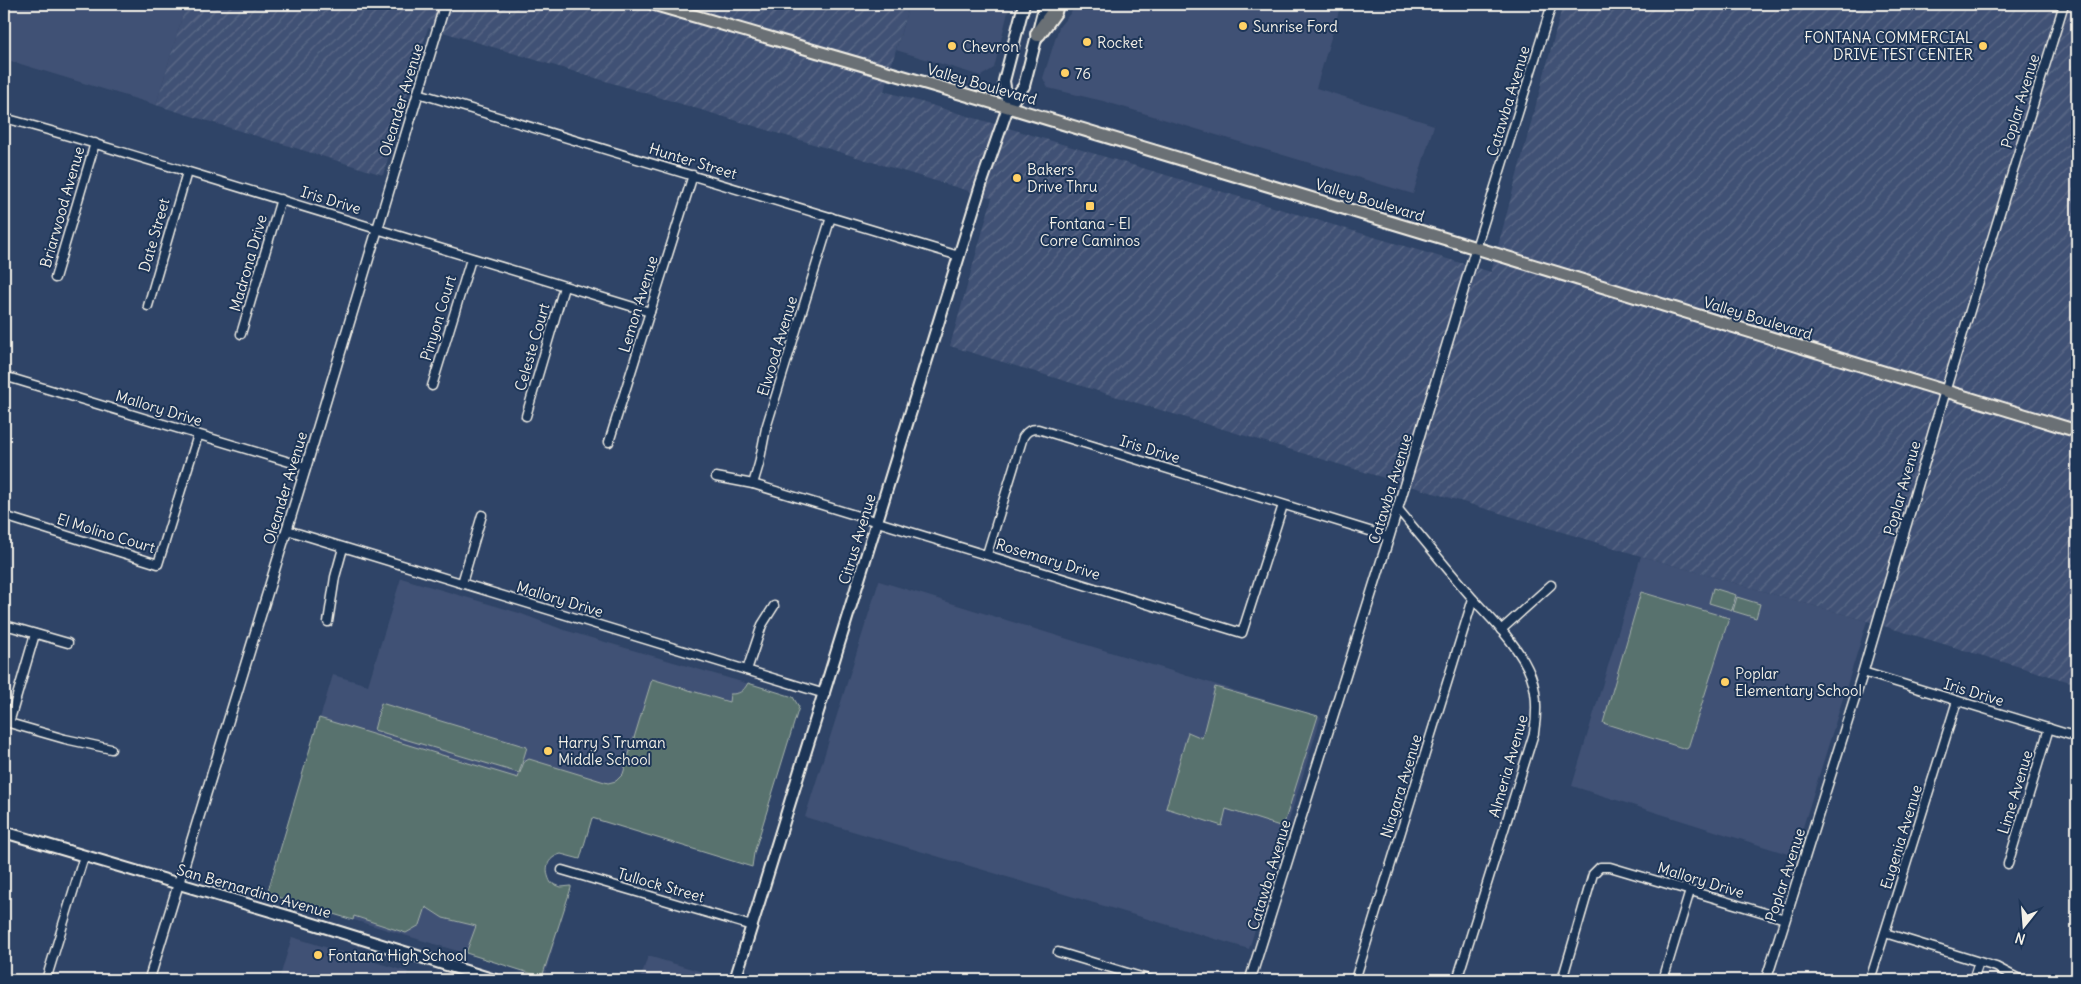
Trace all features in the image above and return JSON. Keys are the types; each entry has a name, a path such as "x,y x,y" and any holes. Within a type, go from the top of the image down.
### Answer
{"highway":[{"path":"1038,34 1054,12 1056,4"}],"main road":[{"name":"Valley Boulevard","path":"653,4 1008,107 2077,431"},
{"name":"Citrus Avenue","path":"1008,107 1004,81 1024,4"},
{"name":"Citrus Avenue","path":"735,980 981,185 1008,107 1024,86 1045,4"},
{"name":"San Bernardino Avenue","path":"4,832 301,920 469,976 495,980"}],"street":[{"name":"Oleander Avenue","path":"149,980 446,4"},
{"name":"Catawba Avenue","path":"1250,980 1398,509 1476,248 1552,4"},
{"name":"Poplar Avenue","path":"1766,980 1863,672 1945,392 2064,4"},
{"name":"Hunter Street","path":"418,93 959,256"},
{"name":"Iris Drive","path":"4,118 95,143 650,312"},
{"name":"Briarwood Avenue","path":"55,278 95,143"},
{"name":"Date Street","path":"148,306 187,172"},
{"name":"Lemon Avenue","path":"609,442 693,175"},
{"name":"Madrona Drive","path":"241,334 281,199"},
{"name":"Elwood Avenue","path":"753,484 766,428 831,217"},
{"name":"Pinyon Court","path":"432,386 471,259"},
{"name":"Celeste Court","path":"526,416 564,287"},
{"name":"Mallory Drive","path":"4,376 306,467"},
{"name":"Iris Drive","path":"987,554 1024,437 1029,430 1033,429 1389,537"},
{"name":"El Molino Court","path":"4,516 158,564 198,435"},
{"name":"Rosemary Drive","path":"716,477 753,484 1242,633 1283,505"},
{"name":"Almeria Avenue","path":"1398,509 1501,630 1523,660 1531,676 1536,702 1537,716 1534,733 1457,980"},
{"path":"462,583 482,515"},
{"name":"Mallory Drive","path":"287,530 825,694"},
{"path":"328,622 335,576 344,548"},
{"path":"1501,630 1552,585"},
{"name":"Niagara Avenue","path":"1354,980 1473,599"},
{"path":"747,670 762,625 774,606"},
{"path":"4,626 68,643"},
{"path":"35,634 9,722 65,739 111,749"},
{"name":"Iris Drive","path":"1863,672 2077,738"},
{"name":"Eugenia Avenue","path":"1870,980 1957,701"},
{"name":"Lime Avenue","path":"2008,864 2049,728"},
{"path":"46,980 84,856"},
{"name":"Mallory Drive","path":"1562,980 1593,874 1600,867 1610,867 1785,919"},
{"name":"Tullock Street","path":"562,870 752,926"},
{"path":"1663,980 1690,891"},
{"path":"1885,933 2006,971 2021,980"},
{"path":"1058,952 1126,977 1151,980"},
{"path":"1973,980 1979,962"}],"shaded area":[{"path":"4,4 186,4 156,105 4,59"},
{"path":"186,4 909,4 884,91 1491,272 1563,4 2077,4 2077,684 1641,556 950,346 992,198 443,32 428,28 383,175 156,105"},
{"path":"909,4 1010,4 994,68 981,76 896,50"},
{"path":"1075,4 1341,4 1316,88 1434,125 1413,194 1103,101 1048,88 1043,78 1059,27 1073,10"},
{"name":"Poplar Elementary School","path":"1641,556 1867,621 1794,856 1572,786"},
{"name":"Harry S Truman Middle School","path":"401,578 519,613 564,630 793,697 799,707 754,853 752,867 592,819 571,856 562,854 556,856 547,864 547,874 551,883 561,887 571,886 571,888 544,977 267,894 333,675 368,685"},
{"path":"879,581 1321,717 1249,949 805,817"},
{"name":"Fontana High School","path":"292,937 408,972 406,980 279,980"},
{"path":"648,956 719,977 719,980 640,980"}],"green space":[{"path":"1713,588 1736,595 1732,610 1709,603"},
{"path":"1641,592 1729,618 1688,748 1686,749 1603,723"},
{"path":"1737,597 1760,604 1756,618 1733,611"},
{"name":"Harry S Truman Middle School","path":"652,679 729,702 730,694 740,692 748,683 793,697 799,707 754,853 752,867 592,818 580,859 561,854 552,858 548,865 547,869 551,883 561,887 571,886 571,888 542,977 466,953 476,926 443,918 426,907 420,925 406,933 354,916 353,920 267,894 319,718 518,778 524,762 529,759 608,783 616,781 623,774"},
{"path":"1215,687 1318,716 1283,827 1226,809 1222,826 1166,808 1188,732 1202,738"},
{"path":"381,703 527,747 519,773 374,730"}],"place":[{"name":"Sunrise Ford","path":"1243,26"},
{"name":"Rocket","path":"1087,42"},
{"name":"Chevron","path":"952,46"},
{"name":"FONTANA COMMERCIAL DRIVE TEST CENTER","path":"1983,46"},
{"name":"76","path":"1065,73"},
{"name":"Bakers Drive Thru","path":"1017,178"},
{"name":"Fontana - El Corre Caminos","path":"1090,206"},
{"name":"Poplar Elementary School","path":"1725,682"},
{"name":"Harry S Truman Middle School","path":"548,751"},
{"name":"Fontana High School","path":"318,955"}]}
